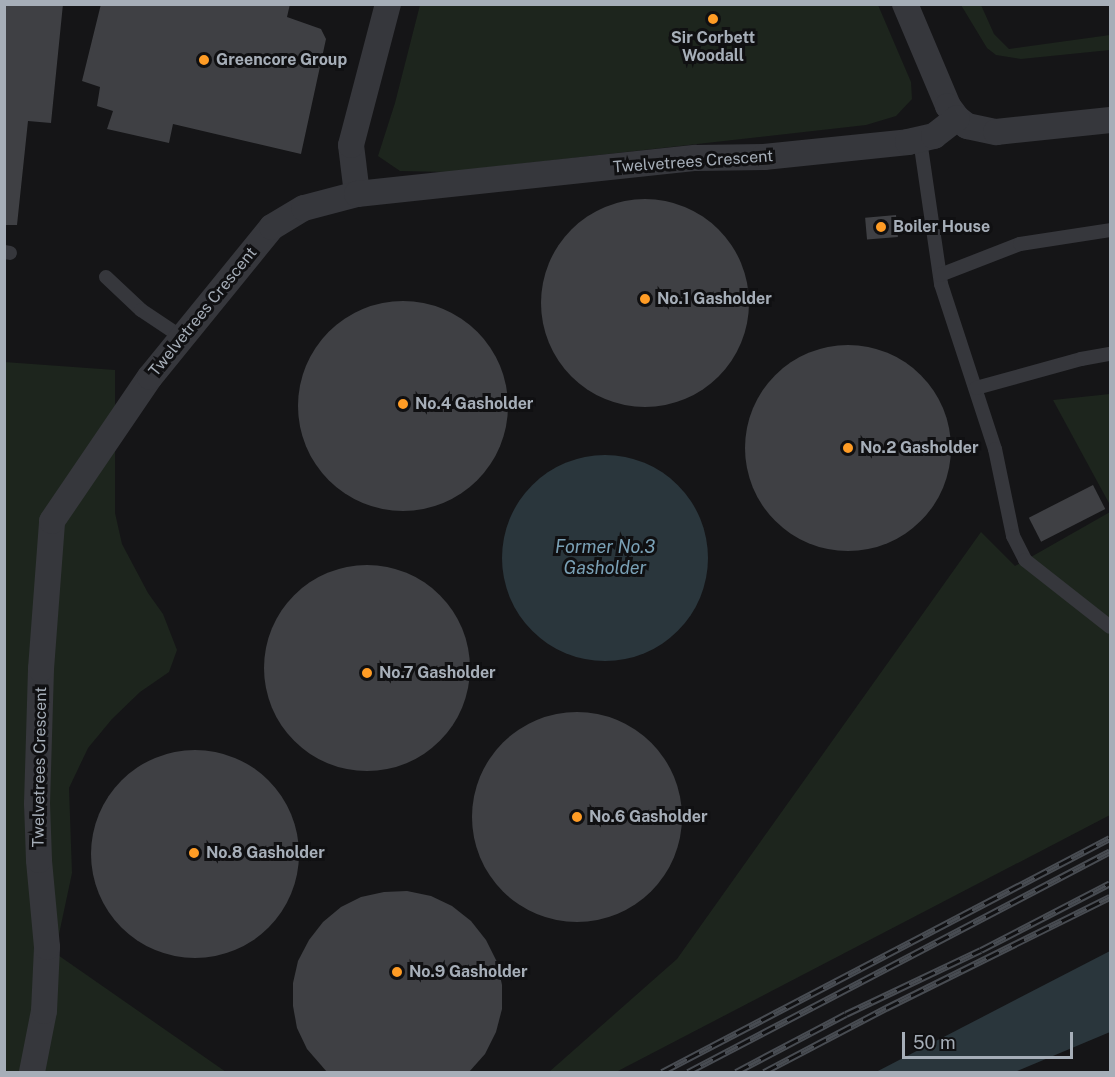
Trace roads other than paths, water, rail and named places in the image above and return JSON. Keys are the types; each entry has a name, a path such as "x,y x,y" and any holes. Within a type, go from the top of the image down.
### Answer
{"street":[{"path":"357,194 351,145 388,4"},
{"path":"905,4 945,100 957,118 967,126 987,132 1110,120"},
{"name":"Twelvetrees Crescent","path":"32,1072 44,1011 47,947 39,860 37,804 41,669 52,521 150,376 272,227 304,208 357,194 696,158 764,157 920,140 934,136 957,118"}],"lane":[{"path":"920,140 940,275 995,449 1013,536 1025,560 1110,627"},
{"path":"940,275 1020,244 1110,230"},
{"path":"106,277 141,310 183,338"},
{"path":"976,388 1081,359 1110,354"}],"water":[{"name":"Former No.3 Gasholder","path":"605,455 625,457 654,467 678,485 696,509 706,538 708,558 706,578 696,607 678,631 654,649 625,659 605,661 585,659 556,649 532,631 514,607 504,578 502,558 504,538 514,509 532,485 556,467 585,457"},
{"path":"1110,951 1110,1032 1015,1072 876,1072"}],"railway":[{"path":"662,1072 1110,838"},
{"path":"688,1072 1110,851"},
{"path":"736,1072 846,1014 981,950 1110,883"},
{"path":"764,1072 886,1008 1110,897"}],"place":[{"name":"Sir Corbett Woodall","path":"713,19"},
{"name":"Greencore Group","path":"204,60"},
{"name":"Boiler House","path":"881,227"},
{"name":"No.1 Gasholder","path":"645,299"},
{"name":"No.4 Gasholder","path":"403,404"},
{"name":"No.2 Gasholder","path":"848,448"},
{"name":"No.7 Gasholder","path":"367,673"},
{"name":"No.6 Gasholder","path":"577,817"},
{"name":"No.8 Gasholder","path":"194,853"},
{"name":"No.9 Gasholder","path":"397,972"}]}
